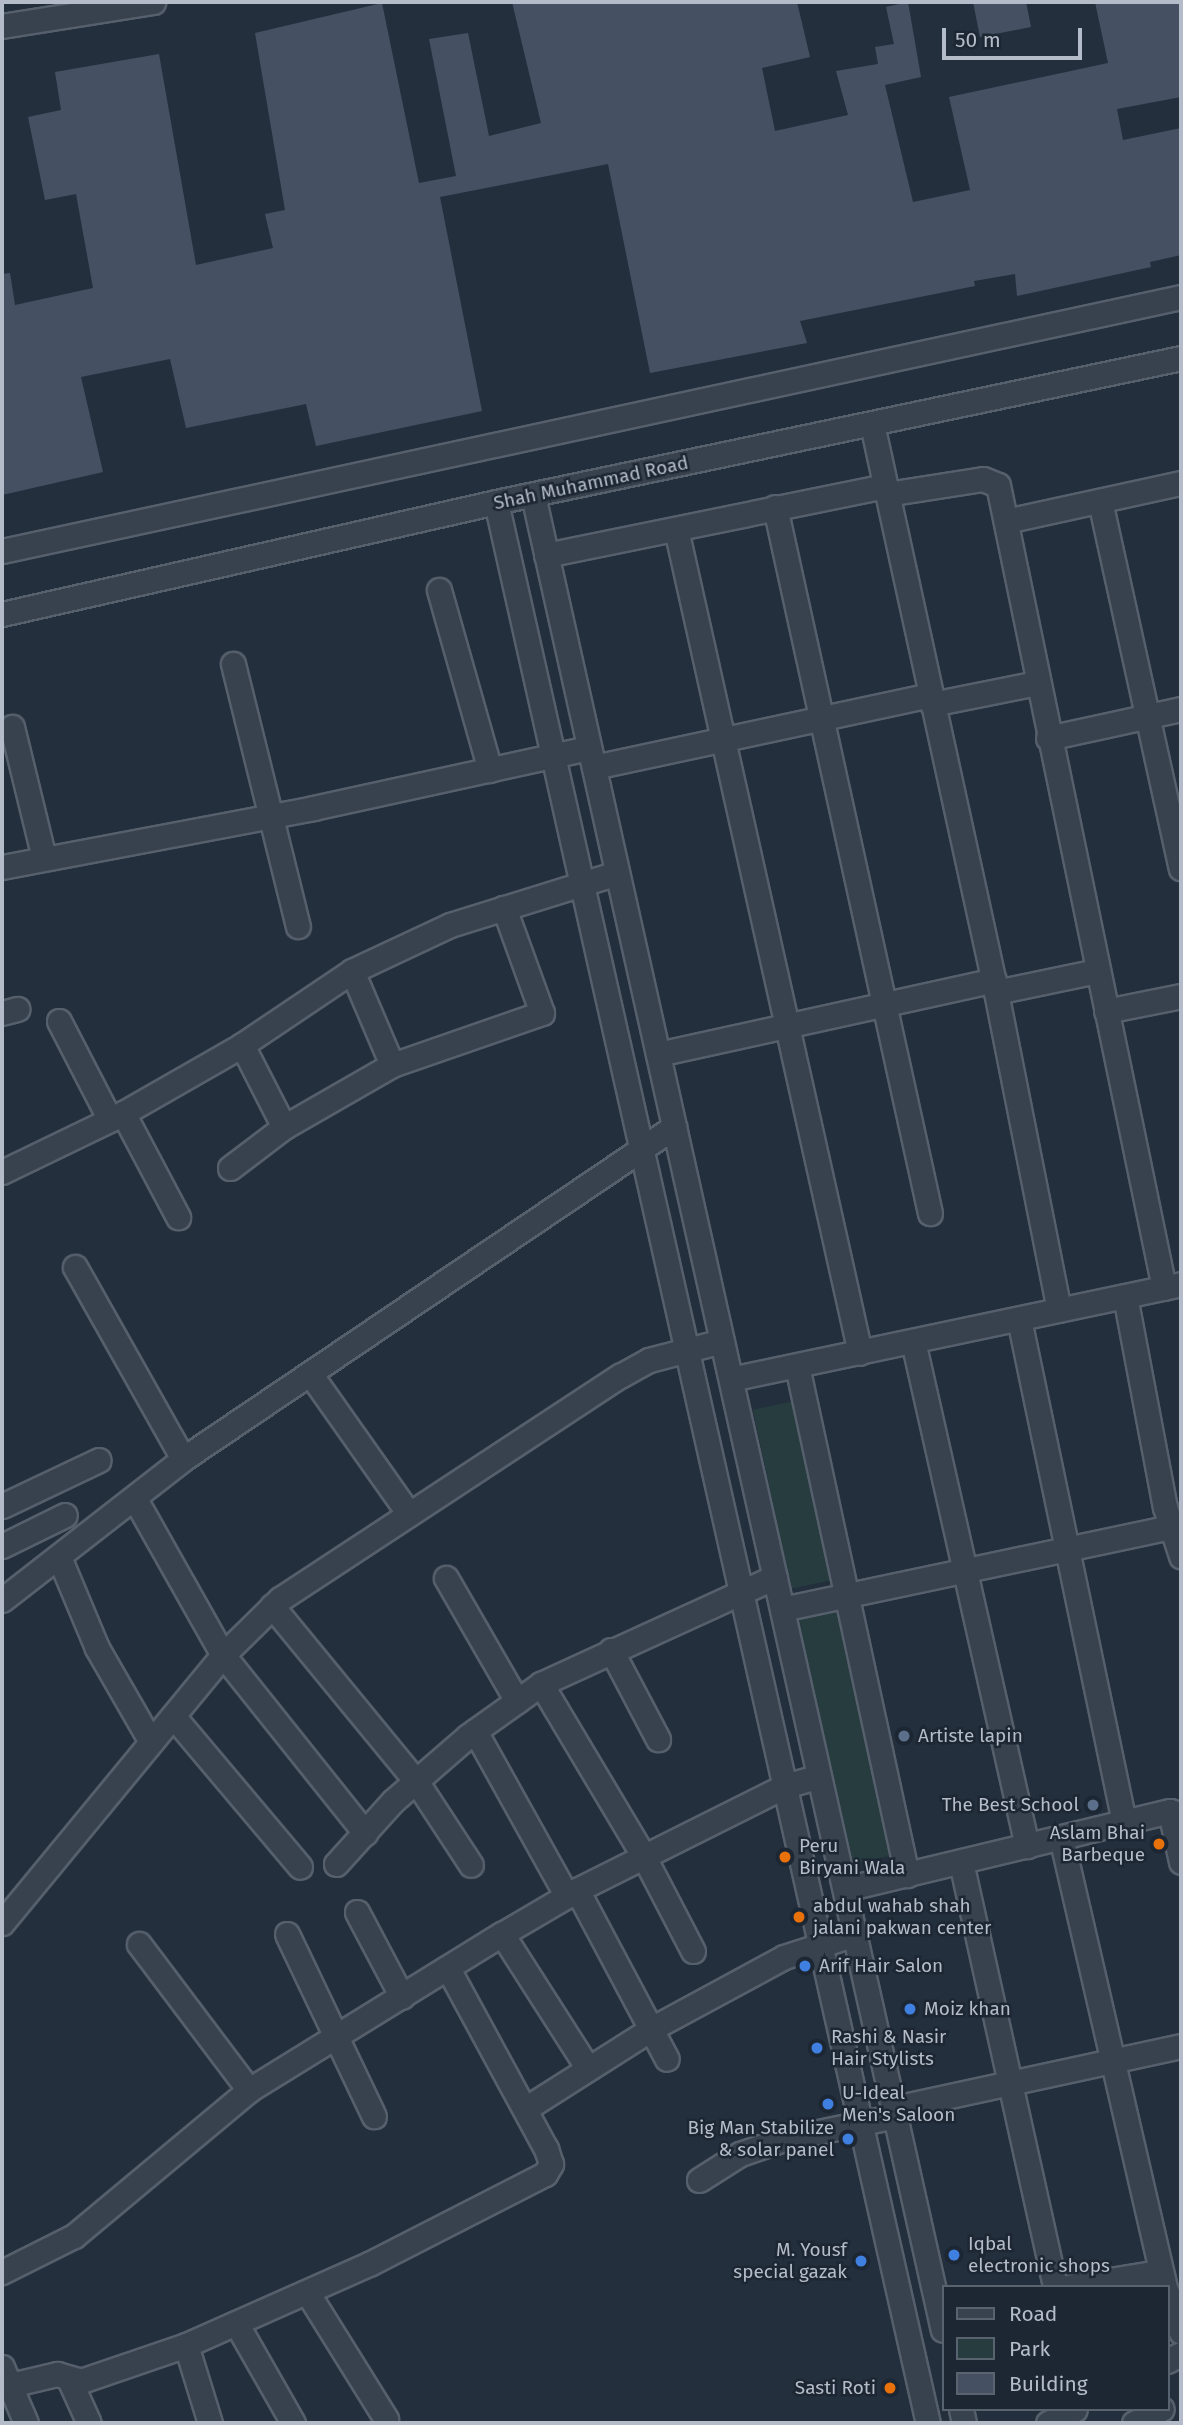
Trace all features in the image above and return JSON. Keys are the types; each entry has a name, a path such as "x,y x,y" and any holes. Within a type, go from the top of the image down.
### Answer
{"street":[{"path":"2,26 153,2"},
{"path":"2,551 1181,298"},
{"name":"Shah Muhammad Road","path":"2,614 496,502 1181,358"},
{"path":"872,424 995,986 1059,1310"},
{"path":"546,555 775,507 886,490 989,479 998,485 1097,971 1173,1286 731,1380"},
{"path":"1006,521 1181,483"},
{"path":"533,495 942,2316"},
{"path":"1100,501 1181,869"},
{"path":"496,502 928,2423"},
{"path":"775,507 930,1213"},
{"path":"676,528 860,1353"},
{"path":"439,590 490,770"},
{"path":"233,664 298,926"},
{"path":"2,867 269,816 554,757 592,758 724,739 820,719 1037,683"},
{"path":"1048,738 1181,709"},
{"path":"12,727 44,858"},
{"path":"2,1172 117,1116 242,1045 352,971 450,925 617,873"},
{"path":"230,1168 284,1128 392,1065 542,1013 504,908"},
{"path":"352,971 392,1065"},
{"path":"658,1054 886,1004 1097,971"},
{"path":"1106,1011 1181,996"},
{"path":"59,1021 178,1217"},
{"path":"242,1045 284,1128"},
{"path":"2,1600 183,1459 312,1375 674,1127"},
{"path":"75,1267 183,1459"},
{"path":"1125,1296 1165,1507 1178,1525 1181,1556"},
{"path":"1019,1319 1124,1822"},
{"path":"2,1923 223,1655 272,1606 620,1376 649,1360 722,1341"},
{"path":"913,1341 1027,1846"},
{"path":"797,1366 907,1875"},
{"path":"312,1375 409,1514"},
{"path":"2,1506 99,1460"},
{"path":"135,1499 223,1655 365,1833"},
{"path":"2,1546 65,1515"},
{"path":"782,1609 1178,1525"},
{"path":"59,1557 97,1648 151,1742"},
{"path":"336,1864 416,1781 475,1731 541,1684 741,1589 775,1577"},
{"path":"446,1578 517,1701"},
{"path":"272,1606 317,1656 416,1781 471,1866"},
{"path":"611,1650 658,1739"},
{"path":"541,1684 644,1857 693,1951"},
{"path":"173,1716 300,1867"},
{"path":"475,1731 667,2059"},
{"path":"2,2272 74,2236 249,2090 336,2035 449,1970 502,1934 572,1893 785,1786 819,1776"},
{"path":"845,1889 1124,1822 1176,1813 1181,1862"},
{"path":"1061,1837 1164,2284 1132,2285"},
{"path":"961,1862 1055,2285"},
{"path":"358,1912 402,1997"},
{"path":"287,1934 374,2116"},
{"path":"502,1934 587,2067"},
{"path":"525,2109 650,2029 784,1957 855,1934"},
{"path":"139,1944 249,2090"},
{"path":"26,2423 4,2380 57,2374 81,2381 186,2345 307,2291 545,2174 551,2164 547,2149 449,1970"},
{"path":"699,2180 740,2154 1010,2083 1181,2046"},
{"path":"307,2291 386,2419"},
{"path":"1169,2298 1181,2332"},
{"path":"236,2323 293,2423"},
{"path":"186,2345 210,2423"},
{"path":"69,2379 89,2423"},
{"path":"1048,2423 1071,2411"},
{"path":"1134,2423 1159,2411"}],"green space":[{"path":"794,1401 832,1580 791,1589 753,1410"},
{"path":"839,1610 895,1855 854,1864 797,1620"}],"building":[{"path":"512,2 797,2 810,57 762,68 775,131 848,115 836,71 878,64 875,47 894,44 886,7 908,2 921,77 885,85 913,202 970,190 949,97 1108,63 1095,2 1181,2 1181,97 1117,109 1123,140 1181,128 1181,255 1150,262 1151,267 1017,296 1015,274 974,281 975,286 800,321 807,343 650,373 608,164 440,197 482,411 316,446 306,404 186,428 170,359 81,377 103,472 2,495 2,274 10,273 15,305 93,288 76,194 45,200 28,117 61,110 55,72 159,54 196,265 273,248 265,214 285,210 255,33 382,3 419,183 456,176 429,39 468,33 489,136 541,123"},
{"path":"973,2 1026,2 1031,27 980,37"}],"place":[{"name":"Artiste lapin","path":"904,1736"},
{"name":"The Best School","path":"1093,1805"},
{"name":"Aslam Bhai Barbeque","path":"1159,1844"},
{"name":"Peru Biryani Wala","path":"785,1857"},
{"name":"abdul wahab shah jalani pakwan center","path":"799,1917"},
{"name":"Arif Hair Salon","path":"805,1966"},
{"name":"Moiz khan","path":"910,2009"},
{"name":"Rashi & Nasir Hair Stylists","path":"817,2048"},
{"name":"U-Ideal Men's Saloon","path":"828,2104"},
{"name":"Big Man Stabilize & solar panel","path":"848,2139"},
{"name":"Iqbal electronic shops","path":"954,2255"},
{"name":"M. Yousf special gazak","path":"861,2261"},
{"name":"Sasti Roti","path":"890,2388"}]}
